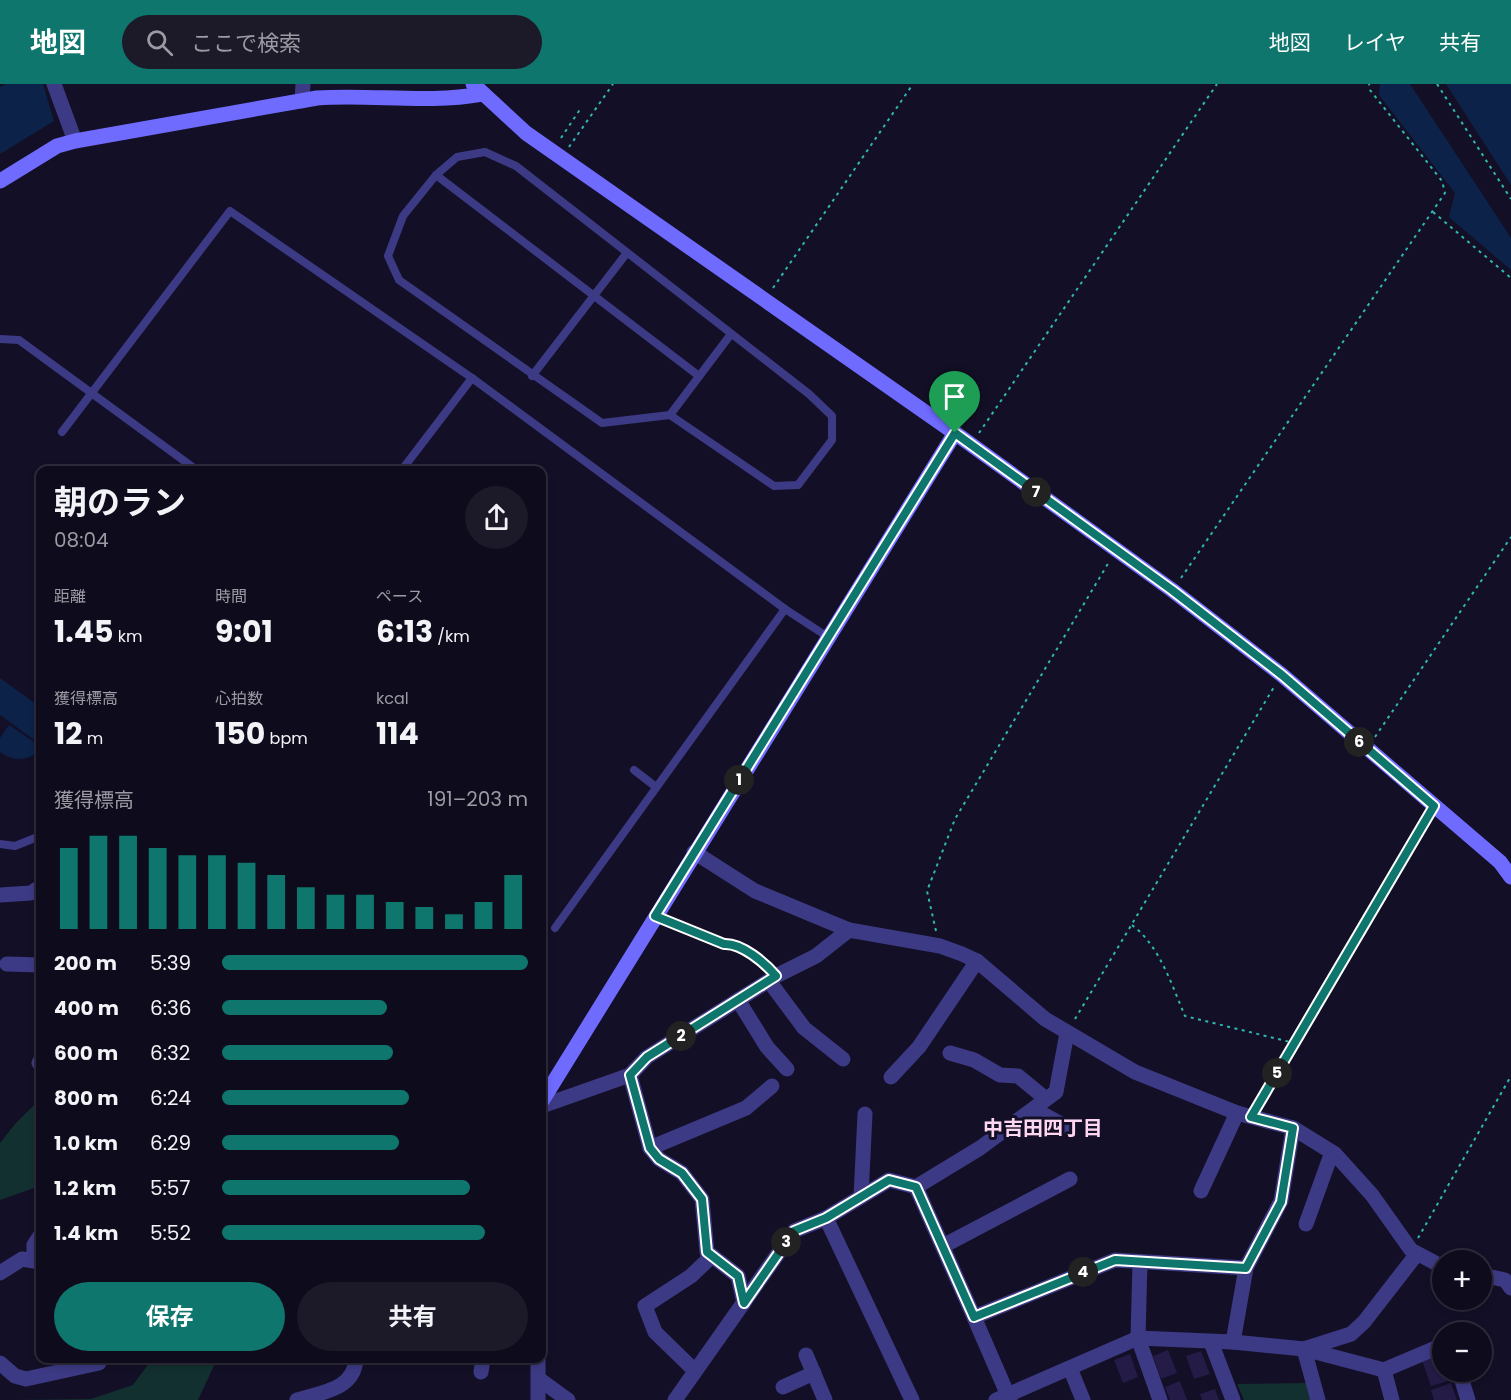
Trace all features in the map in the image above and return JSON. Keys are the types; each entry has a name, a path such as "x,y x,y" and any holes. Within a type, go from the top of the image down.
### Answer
{"street":[{"path":"54,84 75,141"},
{"path":"302,100 303,84"},
{"path":"0,181 57,146 75,141 302,100 347,95 453,100 478,89 526,133 955,433 1172,590 1282,675 1500,862 1511,877"},
{"path":"546,1094 955,433"},
{"path":"694,852 755,891 849,930 940,946 977,962 1046,1019 1135,1072 1244,1115 1293,1128 1332,1152 1372,1195 1414,1253 1432,1262"},
{"path":"0,895 31,893 36,890"},
{"path":"546,1105 630,1075 647,1057 772,979 816,956 849,930"},
{"path":"891,1077 919,1047 977,962"},
{"path":"7,964 36,965"},
{"path":"772,979 804,1028 843,1059"},
{"path":"738,1000 767,1047 787,1069"},
{"path":"675,1400 794,1231 826,1218 889,1180 916,1187 980,1148 1056,1092 1067,1033"},
{"path":"950,1053 974,1060 1000,1075 1018,1076 1040,1104 1070,1129"},
{"path":"630,1075 650,1148 659,1159 682,1173 702,1199 707,1252 738,1276 744,1303"},
{"path":"650,1148 746,1108 772,1086"},
{"path":"861,1197 865,1114"},
{"path":"1201,1191 1244,1115"},
{"path":"1233,1342 1246,1268 1281,1202 1293,1128"},
{"path":"1306,1224 1332,1152"},
{"path":"942,1246 1070,1179"},
{"path":"916,1187 974,1317 1004,1398 1138,1338 1233,1342 1304,1349 1384,1370 1432,1350"},
{"path":"826,1218 912,1400"},
{"path":"36,1242 34,1245 36,1258"},
{"path":"1304,1349 1351,1334 1364,1322 1414,1253"},
{"path":"695,1371 655,1332 641,1305 691,1276 712,1256"},
{"path":"0,1272 22,1259 36,1264"},
{"path":"974,1317 1115,1260 1246,1268"},
{"path":"1140,1262 1138,1338 1160,1400"},
{"path":"1492,1277 1509,1280"},
{"path":"1211,1342 1233,1400"},
{"path":"1304,1349 1318,1400"},
{"path":"806,1355 825,1400"},
{"path":"0,1363 15,1376 26,1378 99,1363"},
{"path":"297,1400 344,1385 356,1371 357,1363"},
{"path":"538,1363 538,1400"},
{"path":"1070,1368 1083,1400"},
{"path":"1384,1370 1392,1400"},
{"path":"783,1387 814,1373"},
{"path":"538,1379 568,1400"},
{"path":"1463,1382 1468,1400"}],"lane":[{"path":"485,152 516,166 626,254 809,394 832,416 832,440 798,485 774,486 670,415 602,423 532,376 399,280 388,256 403,216 436,176 457,157 485,152"},
{"path":"436,176 699,376"},
{"path":"62,432 230,211 472,378 785,609 828,637"},
{"path":"532,376 626,254"},
{"path":"670,415 731,334"},
{"path":"0,339 19,340 191,466"},
{"path":"405,466 472,378"},
{"path":"555,928 785,609"},
{"path":"634,770 656,787"},
{"path":"0,844 15,846 36,838"}],"path":[{"path":"558,154 613,84"},
{"path":"765,300 913,84"},
{"path":"971,445 1217,84"},
{"path":"1172,590 1445,193 1442,181 1370,90 1369,84"},
{"path":"1437,84 1511,199"},
{"path":"558,154 581,108"},
{"path":"1432,211 1511,278"},
{"path":"1367,749 1511,537"},
{"path":"940,946 927,891 955,819 1116,550"},
{"path":"1067,1033 1282,675"},
{"path":"1244,1115 1294,1043 1434,806"},
{"path":"655,916 724,944 732,943 767,966 772,979"},
{"path":"1132,925 1139,931 1162,964 1185,1016 1294,1043"},
{"path":"1414,1253 1511,1076"}],"green space":[{"path":"36,1103 36,1187 0,1200 0,1143"},
{"path":"149,1363 215,1363 198,1400 13,1400 91,1399 133,1385"},
{"path":"1308,1383 1313,1400 1244,1400 1237,1384"}],"water":[{"path":"6,84 43,84 54,121 0,154 0,87"},
{"path":"1380,84 1410,84 1511,238 1511,270 1449,217 1455,193 1379,95"},
{"path":"1446,84 1511,84 1511,185"},
{"path":"0,678 36,704 36,741 0,715"},
{"path":"9,725 36,743 36,753 20,759 5,755 0,752 0,738"}],"building":[{"path":"1168,1350 1177,1373 1161,1379 1153,1356"},
{"path":"1201,1351 1210,1374 1194,1379 1186,1356"},
{"path":"1130,1354 1138,1377 1123,1383 1114,1360"},
{"path":"1432,1357 1432,1382 1444,1382 1431,1386 1422,1360"},
{"path":"1180,1381 1187,1400 1170,1400 1165,1387"},
{"path":"1451,1383 1457,1400 1434,1400 1431,1390"},
{"path":"1215,1389 1219,1400 1202,1400 1200,1394"}],"district":[{"name":"中吉田四丁目","path":"1043,1128"}],"route":[{"path":"955,433 1172,590 1282,675 1434,806 1251,1117 1293,1128 1281,1202 1246,1268 1115,1260 1070,1276 974,1317 916,1187 889,1180 826,1218 794,1231 744,1303 738,1276 707,1252 702,1199 682,1173 659,1159 650,1148 630,1075 647,1057 776,976 767,966 732,943 724,944 655,916 955,433"}]}
